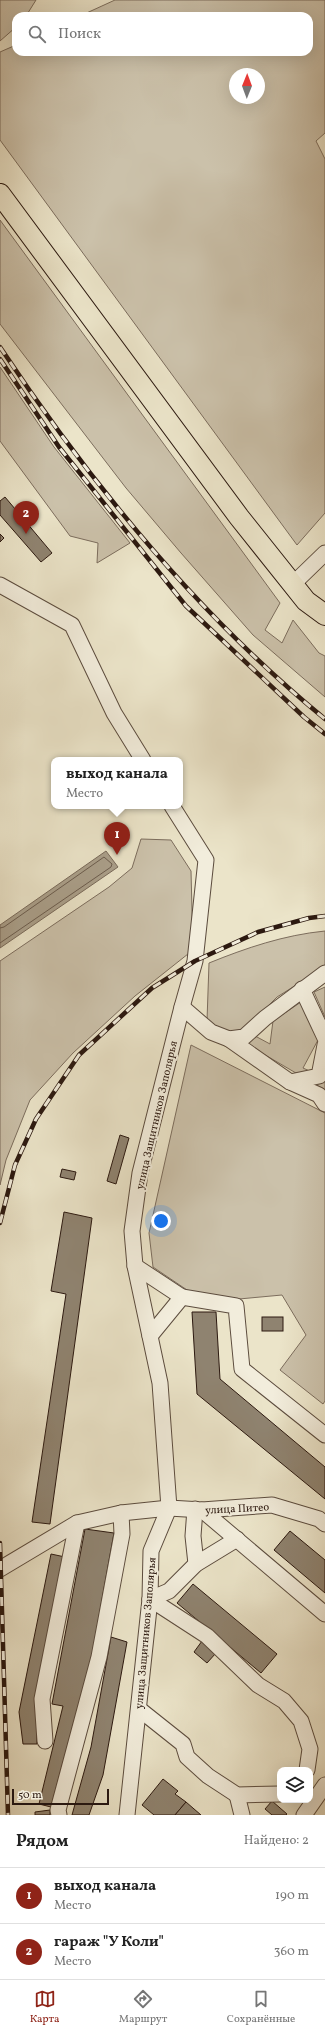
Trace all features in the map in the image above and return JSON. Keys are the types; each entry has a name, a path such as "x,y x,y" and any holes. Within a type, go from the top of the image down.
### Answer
{"main road":[{"path":"0,194 239,517 306,601 325,615"}],"street":[{"path":"293,584 325,553"},
{"path":"0,585 72,625 114,713 141,757"},
{"name":"улица Защитников Заполярья","path":"128,1814 150,1599 151,1551 169,1508 160,1383 135,1266 132,1231 140,1172 195,961 206,860 174,809"},
{"path":"229,1040 244,1037 265,1018 325,973"},
{"path":"302,989 325,1038"},
{"path":"182,1007 211,1032 229,1040 290,1082 319,1095 325,1104"},
{"path":"290,1082 319,1076 325,1045"},
{"path":"135,1266 182,1297 236,1306 242,1369 325,1435"},
{"path":"150,1336 182,1297"},
{"name":"улица Питео","path":"0,1569 77,1523 121,1513 169,1508 199,1510 272,1505 319,1519 325,1524"},
{"path":"196,1564 193,1536 199,1510 237,1539 325,1614"},
{"path":"58,1815 58,1810 99,1657 122,1534 121,1513"},
{"path":"45,1741 42,1698 77,1523"},
{"path":"150,1599 169,1591 196,1564 237,1539"},
{"path":"150,1599 207,1636 258,1684 284,1701 301,1721 310,1749 307,1767"},
{"path":"139,1709 183,1744 187,1757 208,1776 237,1795 277,1794"},
{"path":"304,1815 317,1792"},
{"path":"237,1795 242,1815"}],"shaded area":[{"path":"0,0 36,0 28,12 12,12 12,30 0,41"},
{"path":"115,0 325,0 325,133 316,141 325,159 325,513 297,545 0,140 0,52 12,47 12,56 313,56 313,12 89,12"},
{"path":"0,220 280,603 265,630 282,643 293,620 319,653 325,656 325,697 253,635 181,553 126,488 0,324"},
{"path":"0,367 54,447 130,543 97,563 98,543 70,536 0,441"},
{"path":"141,839 171,840 191,871 193,950 135,996 73,1053 30,1100 6,1160 0,1185 0,961 109,887 132,868"},
{"path":"325,931 325,967 277,997 244,1030 270,1044 273,1021 301,1002 318,1040 303,1068 325,1078 325,1090 207,1021 209,963 237,952 280,939"},
{"path":"325,987 325,1017 314,992"},
{"path":"191,1045 325,1113 325,1401 323,1404 280,1370 306,1335 282,1295 239,1299 193,1294 153,1267 149,1233"}],"water":[{"path":"106,851 118,867 0,948 0,925"}],"building":[{"path":"5,497 52,553 41,562 0,515 0,501"},
{"path":"0,534 4,538 0,542"},
{"path":"120,1135 129,1138 116,1184 107,1181"},
{"path":"62,1169 76,1172 74,1180 60,1177"},
{"path":"64,1212 92,1218 50,1524 32,1522 66,1294 51,1291"},
{"path":"192,1312 216,1312 220,1379 325,1467 325,1499 197,1394"},
{"path":"262,1317 283,1317 283,1331 262,1331"},
{"path":"85,1529 114,1533 92,1655 51,1807 39,1804 63,1706 52,1704"},
{"path":"290,1531 325,1560 325,1593 274,1550"},
{"path":"51,1554 65,1557 36,1701 37,1744 23,1744 19,1712"},
{"path":"193,1584 277,1654 261,1673 177,1603"},
{"path":"111,1637 127,1642 103,1775 89,1815 72,1815 91,1747"},
{"path":"202,1641 216,1653 207,1663 194,1652"},
{"path":"163,1779 178,1791 175,1794 186,1802 175,1815 154,1815 142,1805"},
{"path":"272,1801 287,1814 272,1815 265,1809"},
{"path":"186,1802 201,1815 175,1815"},
{"path":"50,1810 50,1815 35,1815 35,1812"}],"railway":[{"path":"0,347 71,448 109,497 190,592 278,679 325,719"},
{"path":"0,359 59,447 186,606 304,717 325,734"},
{"path":"0,1223 15,1165 36,1119 79,1055 152,988 195,961 258,932 309,918 325,916"},
{"path":"0,1543 8,1815"}],"place":[{"name":"гараж \"У Коли\"","path":"26,534"},
{"name":"выход канала","path":"117,855"}]}
